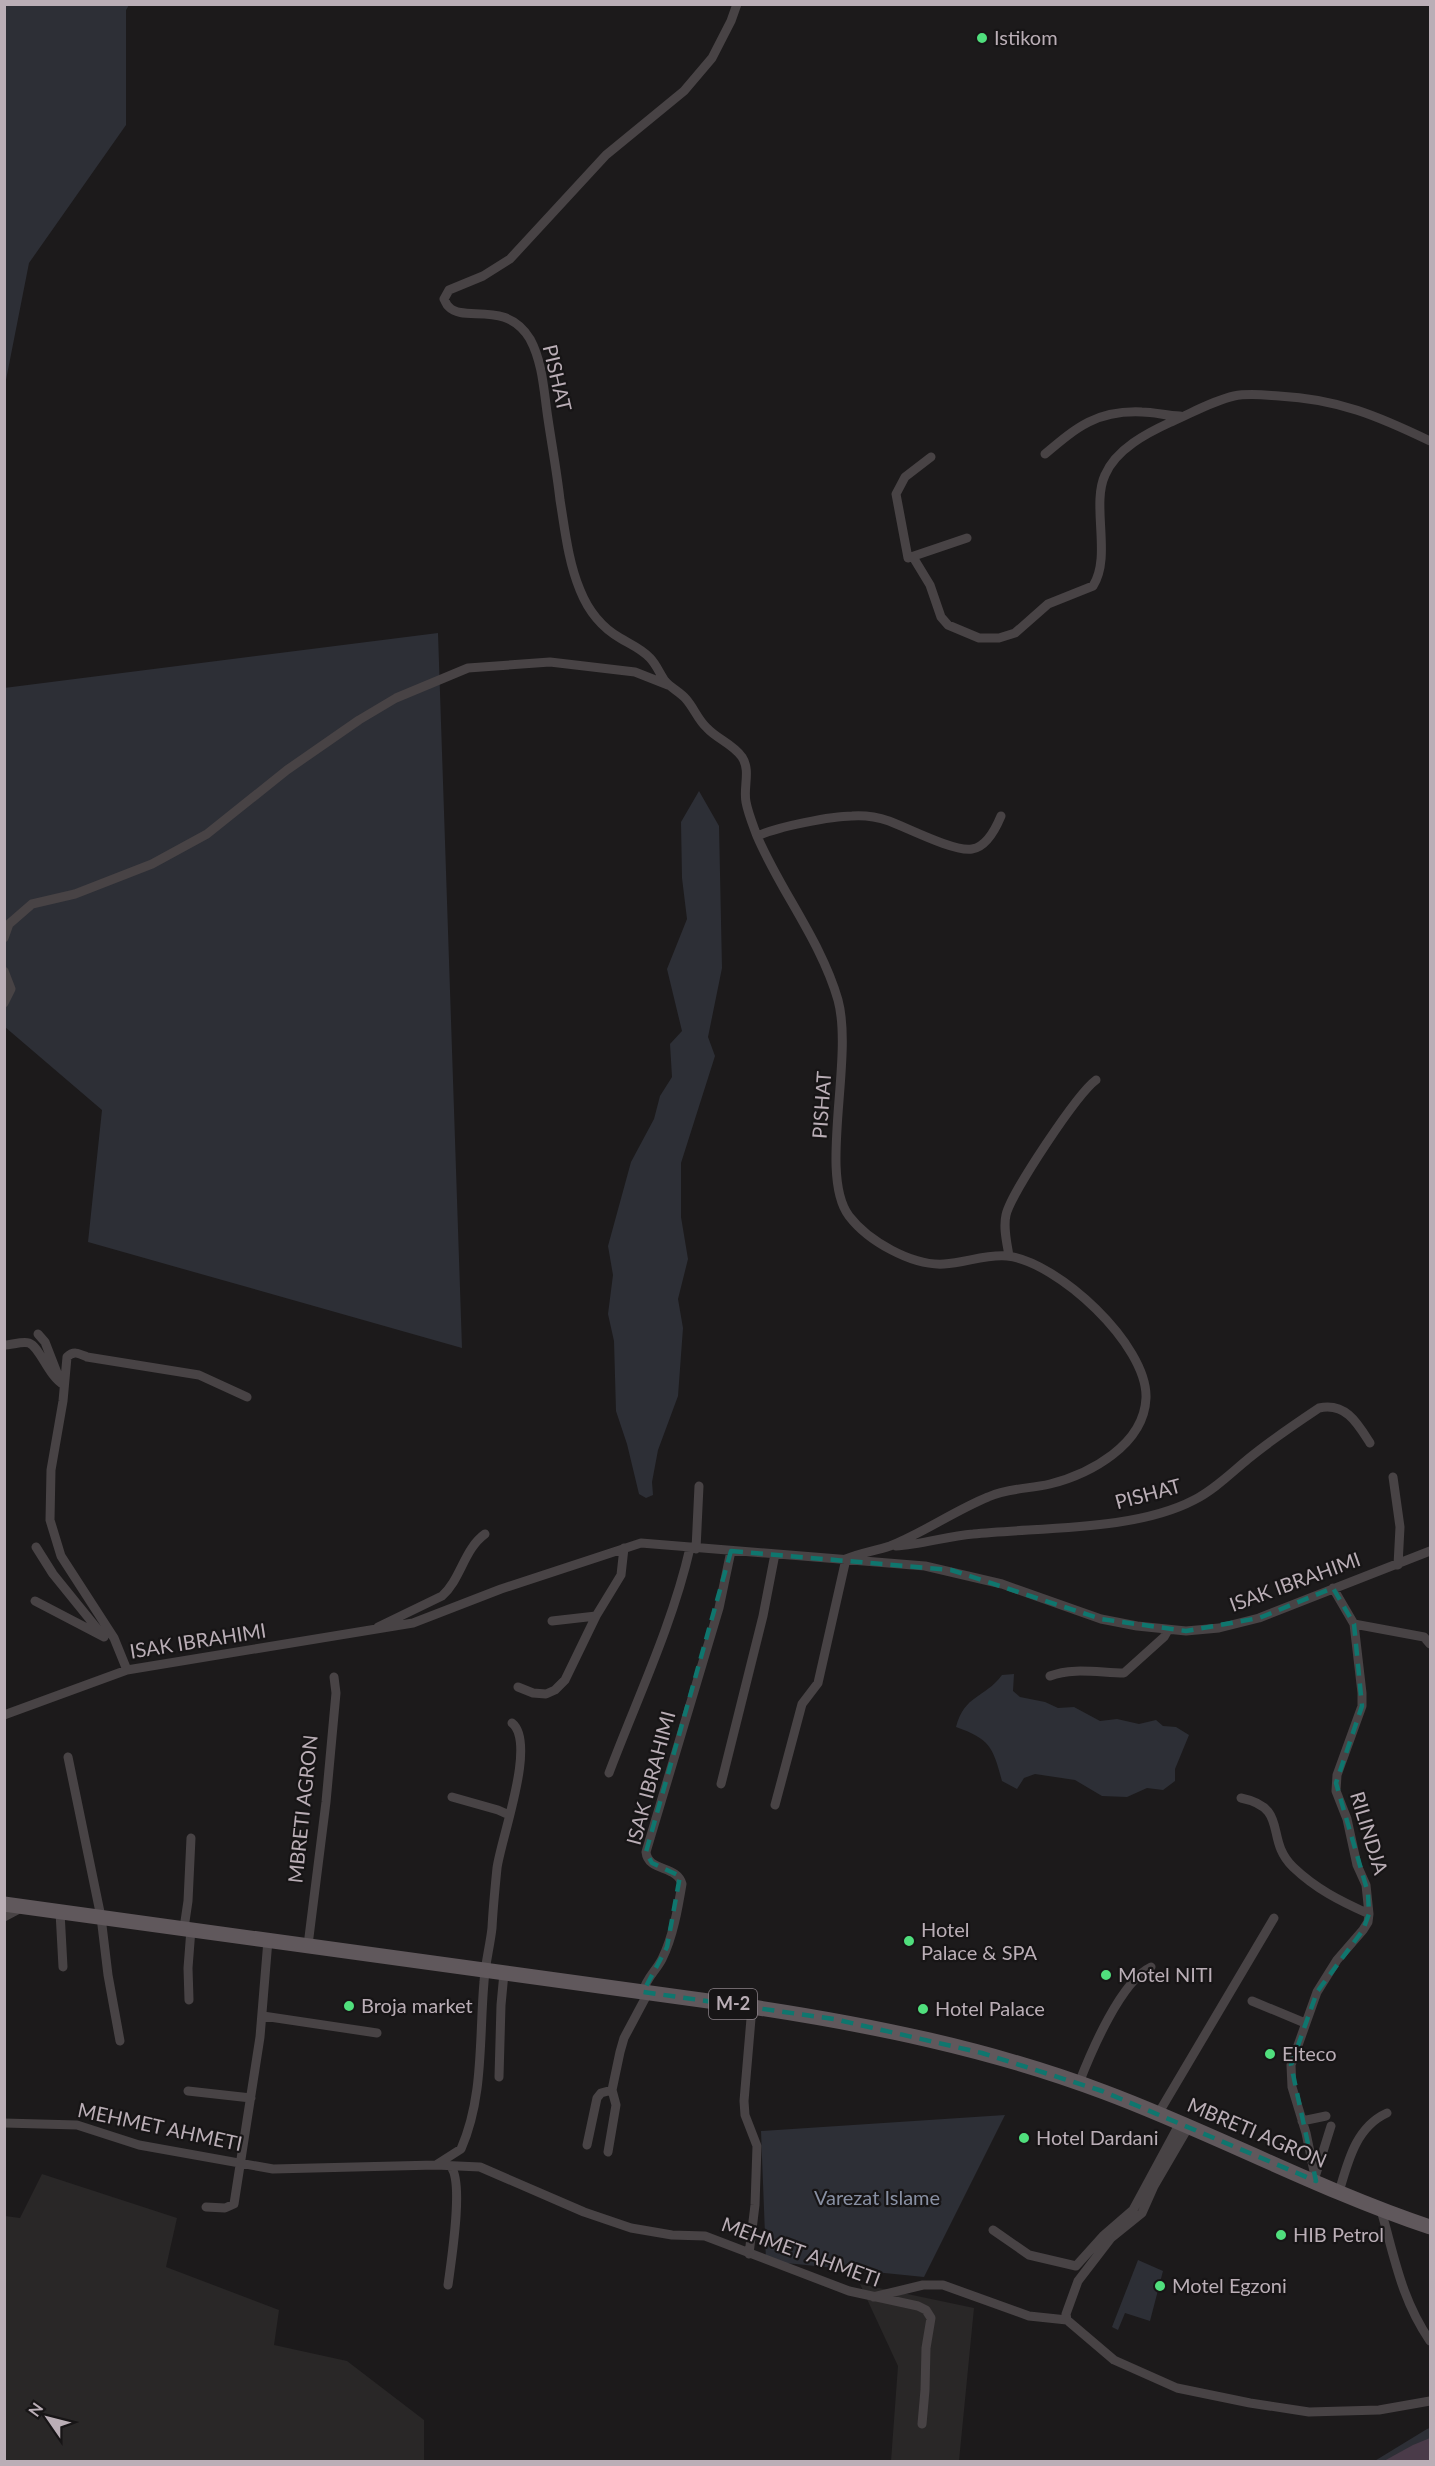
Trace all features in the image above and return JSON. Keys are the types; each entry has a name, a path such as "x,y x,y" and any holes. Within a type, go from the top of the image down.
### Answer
{"main road":[{"name":"MBRETI AGRON","path":"4,1904 752,2007 834,2019 928,2039 1079,2083 1316,2178 1339,2192 1381,2210 1431,2227"}],"street":[{"name":"PISHAT","path":"737,4 712,58 684,91 606,155 510,259 483,276 449,290 445,296 446,304 452,310 497,315 517,325 530,339 541,371 566,540 580,590 603,626 650,657 668,685 684,696 704,726 743,759 747,772 744,791 746,803 758,837 814,943 838,1002 843,1031 843,1055 836,1179 841,1203 846,1212 872,1237 897,1253 919,1262 943,1264 1009,1256 1024,1260 1055,1277 1086,1300 1130,1348 1143,1374 1146,1401 1135,1430 1123,1445 1088,1470 1047,1485 991,1495 890,1546"},
{"path":"913,557 930,585 941,617 948,625 969,635 986,639 999,638 1015,633 1048,604 1093,586 1100,569 1102,486 1107,471 1126,449 1157,428 1182,416 1220,400 1243,395 1307,397 1352,407 1431,441"},
{"path":"1045,454 1080,425 1119,412 1154,412 1182,416"},
{"path":"931,457 905,477 896,494 908,558 967,538"},
{"path":"4,938 9,924 32,904 75,894 152,864 207,834 287,770 359,720 396,698 468,668 550,662 635,672 668,685"},
{"path":"758,837 794,826 861,816 889,821 941,842 970,850 982,845 991,835 1001,816"},
{"path":"4,972 11,989 4,1004"},
{"path":"1009,1256 1005,1218 1010,1204 1076,1101 1096,1080"},
{"path":"38,1334 45,1342 56,1372 64,1385"},
{"path":"4,1345 26,1342 34,1346 51,1374 64,1385"},
{"path":"128,1670 118,1647 61,1556 51,1527 48,1508 51,1470 67,1357 74,1353 199,1375 247,1397"},
{"name":"PISHAT","path":"846,1559 890,1546 964,1535 1116,1522 1174,1509 1212,1489 1282,1432 1319,1408 1344,1410 1370,1443"},
{"path":"1393,1477 1400,1527 1398,1565"},
{"name":"ISAK IBRAHIMI","path":"609,1773 693,1548 699,1486"},
{"name":"ISAK IBRAHIMI","path":"367,1632 442,1596 449,1590 476,1543 485,1534"},
{"name":"ISAK IBRAHIMI","path":"4,1715 128,1670 413,1623 501,1589 624,1548 650,1543 905,1563 951,1570 1002,1584 1101,1619 1168,1630 1198,1631 1235,1625 1286,1608 1431,1551"},
{"path":"36,1546 53,1575 104,1637"},
{"path":"518,1687 541,1694 549,1693 558,1687 568,1674 596,1616 621,1575 624,1548"},
{"name":"ISAK IBRAHIMI","path":"645,1992 645,1982 661,1961 667,1947 682,1884 678,1875 652,1863 646,1856 646,1852 718,1608 731,1551"},
{"path":"721,1784 763,1616 775,1554"},
{"path":"775,1805 802,1704 818,1683 834,1621 846,1559"},
{"name":"RILINDJA","path":"1333,1588 1354,1624 1362,1706 1341,1760 1336,1783 1357,1865 1368,1893 1369,1914"},
{"path":"35,1601 104,1637 118,1647"},
{"path":"552,1621 596,1616"},
{"path":"1354,1624 1424,1637 1430,1642"},
{"path":"1050,1676 1062,1672 1124,1673 1164,1637 1168,1630"},
{"name":"MBRETI AGRON","path":"308,1946 326,1802 335,1703 334,1677"},
{"path":"436,2165 461,2150 470,2124 482,2039 485,1970 497,1867 517,1788 521,1742 520,1734 512,1723"},
{"path":"68,1757 100,1917 120,2041"},
{"path":"452,1797 509,1815"},
{"path":"1241,1798 1259,1803 1270,1811 1279,1846 1292,1866 1330,1897 1369,1914 1368,1922 1363,1930 1326,1976 1305,2024 1291,2065 1290,2075 1316,2178"},
{"path":"189,2000 190,1838"},
{"path":"4,1917 23,1907"},
{"path":"60,1912 63,1967"},
{"name":"MBRETI AGRON","path":"1158,2114 1274,1918"},
{"path":"206,2207 232,2207 237,2191 239,2163 263,2016 268,1940"},
{"path":"1079,2083 1100,2036 1129,1985 1139,1974 1152,1967"},
{"path":"499,2076 504,1972"},
{"path":"609,2152 616,2105 612,2090 624,2038 645,1992"},
{"path":"1252,2001 1305,2024"},
{"path":"749,2254 755,2205 757,2146 745,2115 744,2101 752,2007"},
{"path":"263,2016 377,2033"},
{"path":"587,2145 597,2098 601,2093 612,2090"},
{"path":"188,2091 251,2098"},
{"name":"MBRETI AGRON","path":"1339,2192 1345,2170 1361,2134 1369,2123 1387,2113"},
{"path":"1302,2121 1326,2116"},
{"name":"MEHMET AHMETI","path":"4,2123 77,2125 139,2145 282,2169 436,2165 480,2167 584,2212 631,2228 672,2235 705,2236 849,2291 918,2306 930,2314 922,2424"},
{"path":"993,2230 1029,2255 1076,2266 1103,2236 1133,2210 1184,2124"},
{"path":"1067,2320 1066,2314 1078,2281 1111,2238 1142,2213 1184,2124"},
{"path":"1316,2178 1331,2126"},
{"path":"448,2285 457,2206 456,2174 451,2167"},
{"path":"1381,2210 1409,2307 1431,2341"},
{"path":"873,2297 923,2284 943,2285 1029,2316 1067,2320 1114,2360 1177,2388 1309,2412 1379,2410 1431,2401"}],"highlighted area":[{"path":"731,1551 951,1570 1101,1619 1186,1631 1259,1618 1333,1588 1354,1624 1362,1706 1336,1783 1368,1893 1369,1914 1363,1930 1317,1992 1291,2065 1316,2181 1102,2091 982,2053 834,2019 643,1992 667,1947 680,1876 652,1863 646,1852"}],"shaded area":[{"path":"42,2174 177,2218 166,2267 279,2310 274,2345 347,2361 424,2420 424,2461 5,2461 5,2216 20,2218"},
{"path":"860,2284 974,2308 959,2461 891,2461 898,2366"},
{"path":"1430,2438 1430,2461 1384,2461 1413,2445"}],"green space":[{"path":"5,4 129,5 126,10 126,125 29,263 5,385"},
{"path":"438,633 462,1348 88,1242 102,1110 5,1027 4,688"},
{"path":"699,791 719,826 722,968 708,1037 715,1056 681,1163 681,1217 688,1259 678,1299 683,1328 678,1396 658,1450 652,1482 653,1495 646,1498 639,1494 616,1411 614,1341 608,1314 613,1275 608,1246 631,1162 654,1119 660,1096 672,1077 670,1044 682,1031 667,969 687,919 682,878 681,822"},
{"path":"1014,1674 1013,1691 1020,1697 1045,1702 1058,1708 1074,1707 1100,1721 1117,1719 1139,1724 1156,1720 1163,1726 1176,1727 1189,1735 1175,1769 1175,1781 1163,1790 1147,1788 1127,1797 1102,1796 1075,1780 1035,1774 1024,1778 1017,1789 1002,1781 996,1760 983,1740 956,1727 964,1708 970,1702 1002,1675"},
{"name":"Varezat Islame","path":"1005,2115 924,2277 766,2261 761,2131"},
{"path":"1138,2260 1163,2271 1150,2321 1125,2313 1118,2330 1112,2327"},
{"path":"1430,2428 1430,2461 1373,2462 1427,2429"}],"place":[{"name":"Istikom","path":"982,38"},
{"name":"Hotel Palace & SPA","path":"909,1941"},
{"name":"Motel NITI","path":"1106,1975"},
{"name":"Broja market","path":"349,2006"},
{"name":"Hotel Palace","path":"923,2009"},
{"name":"Elteco","path":"1270,2054"},
{"name":"Hotel Dardani","path":"1024,2138"},
{"name":"HIB Petrol","path":"1281,2235"},
{"name":"Motel Egzoni","path":"1160,2286"}]}
